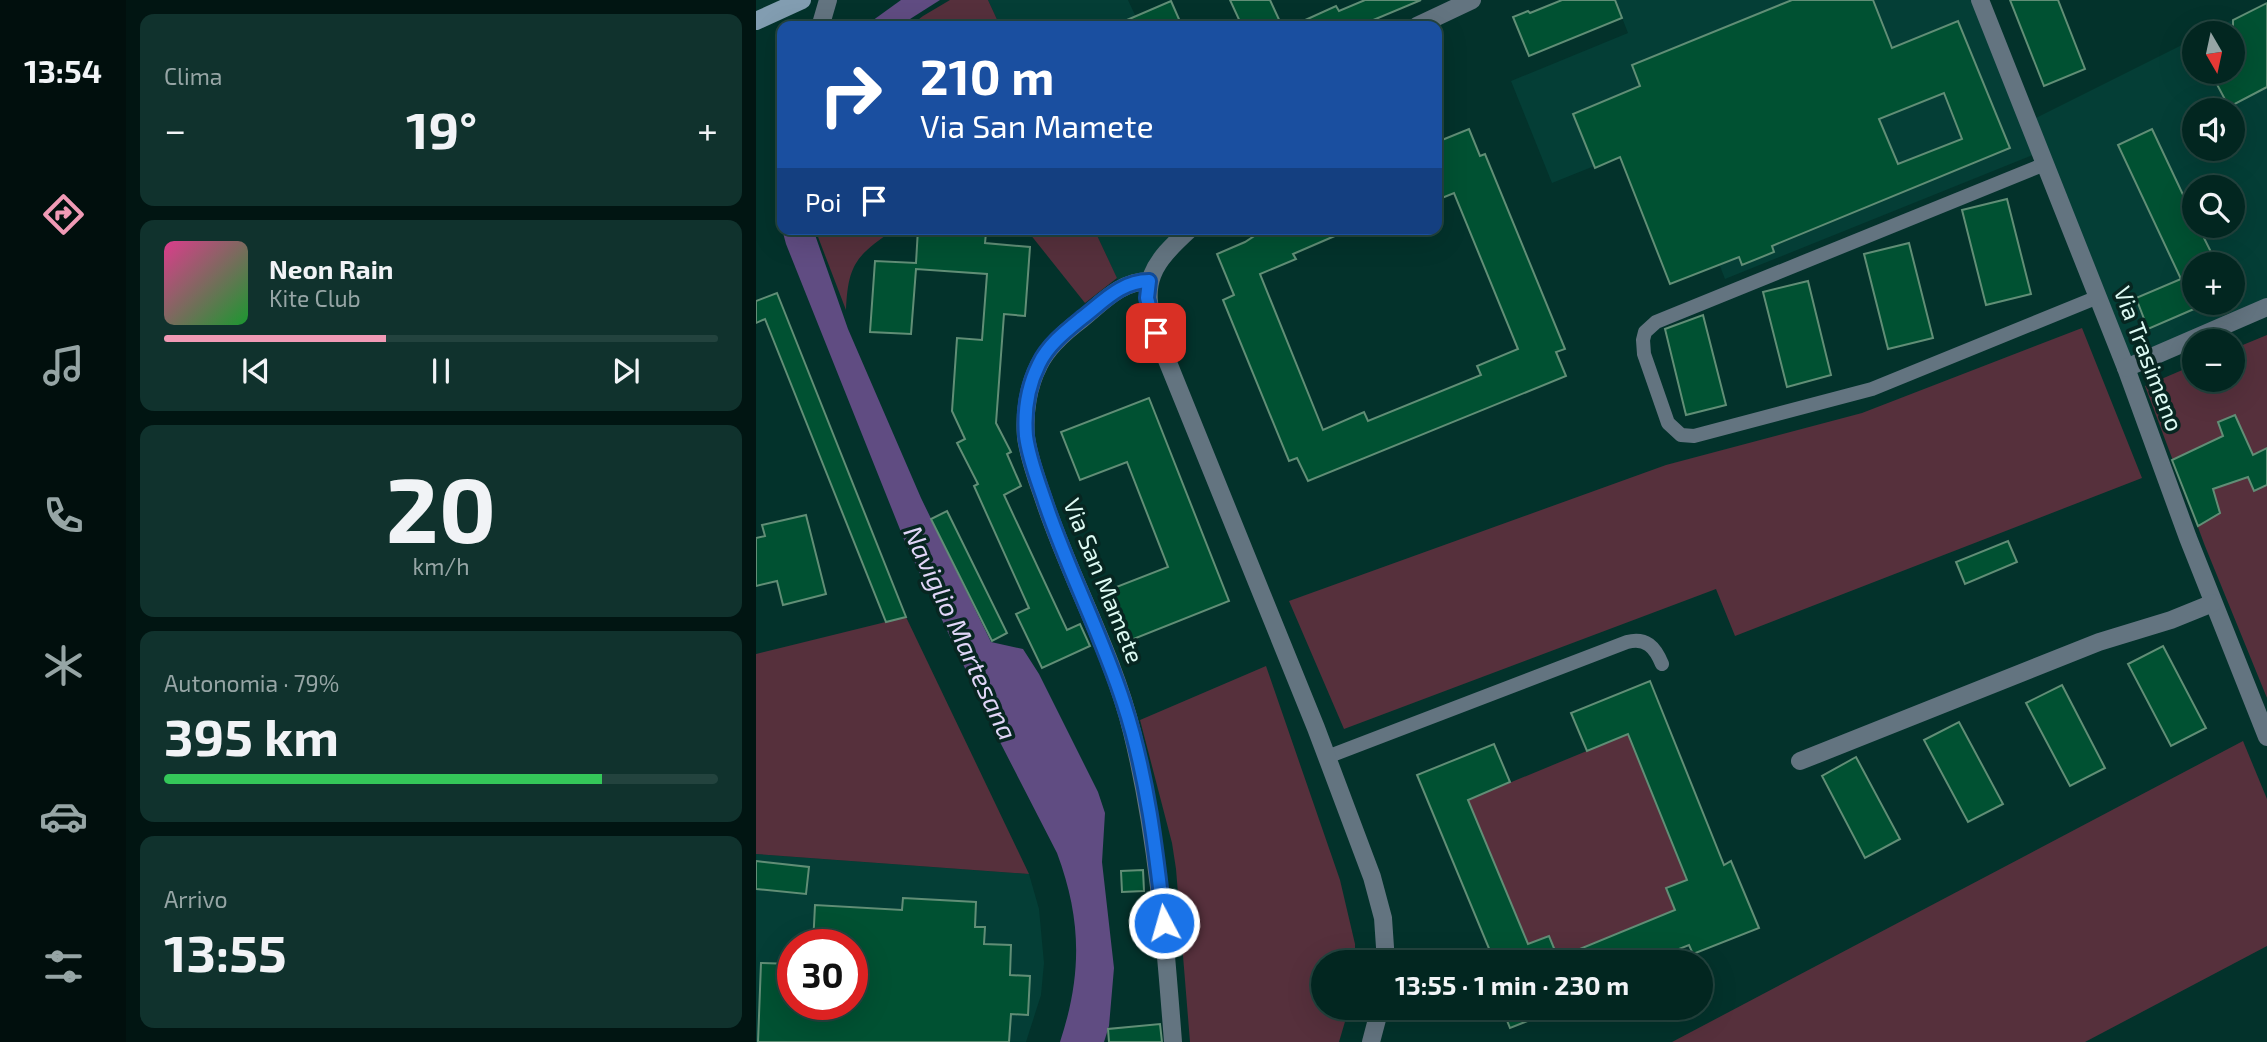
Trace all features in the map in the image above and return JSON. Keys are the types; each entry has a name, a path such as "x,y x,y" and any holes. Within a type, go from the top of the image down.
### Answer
{"street":[{"path":"756,21 802,0"},
{"path":"822,21 828,0"},
{"path":"1428,21 1472,0"},
{"name":"Via Trasimeno","path":"1980,0 2126,368 2213,603 2267,737"},
{"path":"1184,235 1161,258 1149,281 1147,298 1156,333 1327,757 1377,895 1385,950"},
{"name":"Via San Mamete","path":"1149,281 1126,284 1072,326 1050,347 1040,361 1031,385 1026,429 1032,464 1052,524 1118,686 1132,731 1156,857 1173,1042"},
{"path":"2126,368 2267,307"},
{"path":"1800,761 2099,642 2171,620 2213,603"},
{"path":"1371,1042 1377,1020"}],"lane":[{"path":"2045,164 1656,322 1645,332 1643,348 1668,423 1681,435 1694,436 1848,397 1908,376 2098,297"},
{"path":"1327,757 1633,640 1647,641 1662,664"}],"shaded area":[{"path":"950,0 988,0 998,21 916,21"},
{"path":"988,0 1128,0 1136,17 1171,1 1180,21 998,21"},
{"path":"1615,0 1980,0 2040,152 1725,279 1669,136 1552,183 1511,81 1628,33"},
{"path":"2267,3 2267,303 2245,312 2245,252 2182,252 2182,315 2238,315 2205,329 2182,329 2182,339 2129,361 2032,120 2182,45 2182,84 2245,84 2245,21 2230,21"},
{"path":"817,235 887,235 863,254 852,271 846,310"},
{"path":"1031,235 1097,235 1117,278 1085,303"},
{"path":"1097,235 1185,235 1154,271 1121,287"},
{"path":"2082,328 2142,478 1735,636 1716,589 1344,729 1289,601 1666,465 1862,413"},
{"path":"2267,335 2267,698 2205,546 2145,386 2182,370 2182,392 2245,392 2245,344"},
{"path":"906,617 1029,874 756,854 756,654"},
{"path":"1266,666 1340,880 1355,944 1355,950 1311,950 1311,1020 1345,1020 1339,1042 1190,1042 1172,843 1140,720"},
{"path":"1628,734 1687,880 1666,888 1675,910 1578,950 1541,950 1528,944 1468,800"},
{"path":"2243,741 2267,799 2267,946 2085,1042 1672,1042"},
{"path":"756,854 1029,874 1039,909 1044,963 1041,995 1026,1042 756,1042"}],"water":[{"path":"901,0 940,0 907,21 872,21"},
{"name":"Naviglio Martesana","path":"784,235 815,235 848,329 921,498 991,642 1023,649 1039,674 1098,792 1105,813 1102,862 1114,968 1109,1026 1104,1042 1060,1042 1072,994 1076,947 1071,901 1057,853 1001,744 905,542"}],"building":[{"path":"1230,0 1270,0 1280,21 1240,21"},
{"path":"1365,0 1421,0 1371,21 1303,21 1336,6 1339,11"},
{"path":"1562,0 1615,0 1622,18 1529,56 1513,17"},
{"path":"1792,0 1873,0 1892,48 1958,21 2010,148 1772,246 1774,252 1742,265 1739,257 1670,284 1620,157 1595,168 1573,114 1640,86 1632,65","holes":["1944,93 1962,139 1898,164 1879,119"]},
{"path":"2010,0 2058,0 2085,69 2044,86"},
{"path":"1171,1 1180,21 1125,21"},
{"path":"2267,3 2267,87 2245,99 2224,98 2217,84 2245,84 2245,21 2233,20"},
{"path":"1469,129 1480,156 1485,154 1565,349 1556,352 1566,376 1308,481 1297,458 1289,461 1223,300 1234,295 1217,254 1256,235 1337,235 1293,254 1296,259 1260,274 1323,430 1364,412 1368,421 1481,375 1477,366 1518,349 1454,193 1442,198 1442,140"},
{"path":"2152,129 2182,193 2182,238 2204,238 2211,252 2182,252 2182,314 2148,329 2136,298 2181,279 2118,145"},
{"path":"2007,199 2031,294 1986,305 1962,210"},
{"path":"918,235 986,235 985,243 1030,247 1025,316 1004,314 996,423 1011,452 1007,454 1021,486 1004,495 1067,630 1080,624 1090,646 1042,668 1016,614 1029,608 974,486 978,484 957,443 965,439 952,411 957,338 982,340 987,274 916,269 911,334 870,332 875,261 916,263"},
{"path":"1909,243 1933,338 1888,349 1864,254"},
{"path":"1808,281 1831,375 1787,387 1763,292"},
{"path":"777,293 906,617 886,622 765,319 756,323 756,301"},
{"path":"1703,315 1726,405 1686,415 1665,329"},
{"path":"1149,398 1229,601 1126,642 1106,591 1168,567 1127,462 1080,480 1061,432"},
{"path":"2235,415 2253,455 2267,448 2267,485 2254,491 2248,477 2213,489 2220,513 2198,526 2172,460 2223,436 2218,422"},
{"path":"947,511 1007,633 992,641 931,519"},
{"path":"806,515 826,594 783,605 777,581 756,586 756,538 765,536 762,525"},
{"path":"2008,541 2017,562 1965,584 1956,562"},
{"path":"2163,646 2206,728 2171,746 2128,664"},
{"path":"1650,681 1724,865 1731,861 1759,928 1703,950 1691,950 1689,945 1676,950 1578,950 1675,910 1666,888 1687,880 1628,734 1587,751 1571,713"},
{"path":"2062,685 2105,768 2070,786 2026,703"},
{"path":"1959,722 2003,804 1968,822 1924,740"},
{"path":"1494,744 1510,782 1468,800 1528,944 1549,936 1555,950 1490,950 1417,775"},
{"path":"1856,757 1900,839 1865,858 1822,776"},
{"path":"756,861 809,867 806,894 756,889"},
{"path":"1143,870 1144,891 1122,892 1121,871"},
{"path":"903,898 976,902 975,927 985,927 984,944 1011,945 1010,975 1030,976 1028,1015 1011,1014 1009,1042 758,1042 761,963 777,964 777,1020 868,1020 868,929 814,929 815,905 902,910"},
{"path":"1507,1020 1530,1020 1510,1028"},
{"path":"1160,1024 1162,1042 1109,1042 1108,1029"}],"route":[{"path":"1156,333 1148,307 1149,281 1126,284 1065,332 1040,361 1028,396 1026,429 1032,464 1052,524 1125,705 1154,838 1164,923"}]}
